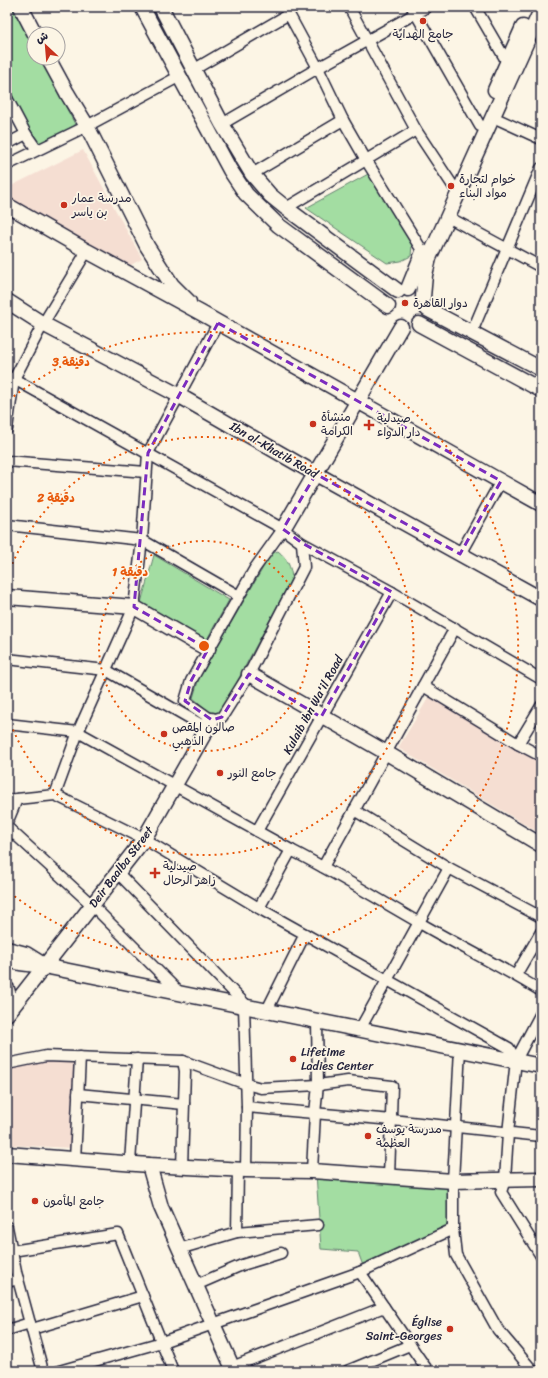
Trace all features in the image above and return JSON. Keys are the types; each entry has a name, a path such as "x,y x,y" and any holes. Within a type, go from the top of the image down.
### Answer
{"main road":[{"path":"21,7 32,26"},
{"path":"142,7 230,170 246,194 278,224 388,306"},
{"path":"402,290 423,252 480,126 506,62 532,7"},
{"path":"166,9 193,70 222,124 252,174 270,195 286,208 402,290"},
{"path":"539,19 429,258 425,275 425,303 426,315 419,324 414,327 401,327 392,321 388,306 393,295 402,290 413,290 425,303 472,332 541,369"},
{"path":"52,66 87,126 147,246 172,285 201,313"},
{"path":"7,205 87,252 201,313 541,504"},
{"name":"Ibn al-Khatib Road","path":"7,301 43,324 178,395 316,474 541,598"},
{"path":"419,324 541,390"},
{"path":"283,529 401,327"},
{"path":"7,597 134,607 191,640 208,648"},
{"path":"249,674 321,717 385,752 541,845"},
{"name":"Deir Baalba Street","path":"9,1010 144,839 210,724"},
{"path":"7,949 26,954 44,966"},
{"path":"7,960 267,1010 541,1066"},
{"path":"7,989 9,1010"},
{"path":"7,1154 182,1167 312,1171 453,1181 541,1179"},
{"path":"149,1165 161,1207 233,1369"}],"street":[{"path":"349,7 416,130 453,186"},
{"path":"222,124 367,41 414,10 427,7"},
{"path":"475,7 506,62"},
{"path":"414,10 480,126"},
{"path":"193,70 287,11 318,68 343,120 423,252"},
{"path":"7,165 87,126 180,76"},
{"path":"7,98 26,134 37,150"},
{"path":"493,117 541,139"},
{"path":"252,174 343,120"},
{"path":"286,208 416,130"},
{"path":"7,144 26,134"},
{"path":"472,332 541,168"},
{"path":"448,217 541,267"},
{"path":"7,429 9,377 87,252"},
{"path":"55,795 78,732 134,607 142,540 148,454 178,395 218,323"},
{"path":"9,377 283,529 302,543 392,592 541,679"},
{"path":"7,461 146,472"},
{"path":"460,554 501,481"},
{"path":"7,525 142,540 239,596"},
{"path":"210,724 185,701 191,681 208,648 255,568 283,529"},
{"path":"210,724 222,717 249,674 304,567 302,543"},
{"name":"Kulaib ibn Wa'il Road","path":"257,831 392,592"},
{"path":"323,867 385,752 424,686 455,628"},
{"path":"7,658 106,670 210,724"},
{"path":"424,686 518,744 541,756"},
{"path":"518,744 541,706"},
{"path":"7,724 78,732 323,867 419,923 516,975 541,991"},
{"path":"7,823 12,799 55,795 144,839 259,908 509,1048 516,1060"},
{"path":"354,810 449,868 541,917"},
{"path":"7,827 92,905 180,993"},
{"path":"259,908 290,850"},
{"path":"360,1029 449,868"},
{"path":"118,873 246,1006 247,1107 237,1232"},
{"path":"516,975 541,932"},
{"path":"267,1010 305,934"},
{"path":"541,1013 516,1060 508,1133 505,1180 501,1192 541,1256"},
{"path":"312,1171 318,1085 317,1020"},
{"path":"460,1049 453,1181 453,1229 456,1255 498,1330 533,1371"},
{"path":"7,1064 46,1056 183,1061 261,1088 318,1085 348,1081 392,1086 389,1177"},
{"path":"75,1160 80,1057"},
{"path":"130,1163 137,1059"},
{"path":"182,1167 185,1071 183,1061"},
{"path":"78,1094 184,1104"},
{"path":"247,1107 392,1120 541,1136"},
{"path":"179,1249 237,1232 318,1225"},
{"path":"7,1228 18,1279 43,1371"},
{"path":"59,1371 162,1342 360,1272 453,1229"},
{"path":"12,1251 118,1234 173,1371"},
{"path":"196,1286 242,1265 281,1253"},
{"path":"360,1272 428,1371"},
{"path":"7,1282 18,1279"},
{"path":"7,1330 31,1326 143,1296"},
{"path":"233,1369 384,1307"},
{"path":"351,1370 410,1345"}],"highlighted area":[{"path":"218,323 501,481 460,554 316,474 283,529 302,543 392,592 321,717 249,674 222,717 212,720 185,701 191,681 208,649 134,607 148,453"}],"shaded area":[{"path":"83,150 142,259 129,266 7,199 7,188"},
{"path":"429,697 541,761 541,834 398,748"},
{"path":"48,1060 76,1061 74,1148 7,1145 7,1070"}],"green space":[{"path":"7,7 13,7 26,32 26,66 44,66 77,128 37,149 7,91"},
{"path":"370,173 412,245 411,256 401,261 387,263 306,208"},
{"path":"278,551 288,563 292,578 221,712 212,714 193,698 199,678 271,554"},
{"path":"154,555 229,600 206,641 141,603"},
{"path":"316,1173 449,1188 449,1226 363,1266 358,1252 321,1249"}],"place":[{"name":"جامع الهداية","path":"423,21"},
{"name":"خوام لتجارة مواد البناء","path":"451,186"},
{"name":"مدرسة عمار بن ياسر","path":"64,205"},
{"name":"دوار القاهرة","path":"405,303"},
{"name":"منشأة الكرامة","path":"313,424"},
{"name":"صيدلية دار الدواء","path":"369,425"},
{"name":"صالون المقص الذهبي","path":"164,734"},
{"name":"جامع النور","path":"220,773"},
{"name":"صيدلية زاهر الرحال","path":"155,873"},
{"name":"Lifetime Ladies Center","path":"293,1059"},
{"name":"مدرسة يوسف العظمة","path":"368,1136"},
{"name":"جامع المأمون","path":"35,1201"},
{"name":"Église Saint-Georges","path":"450,1329"}]}
